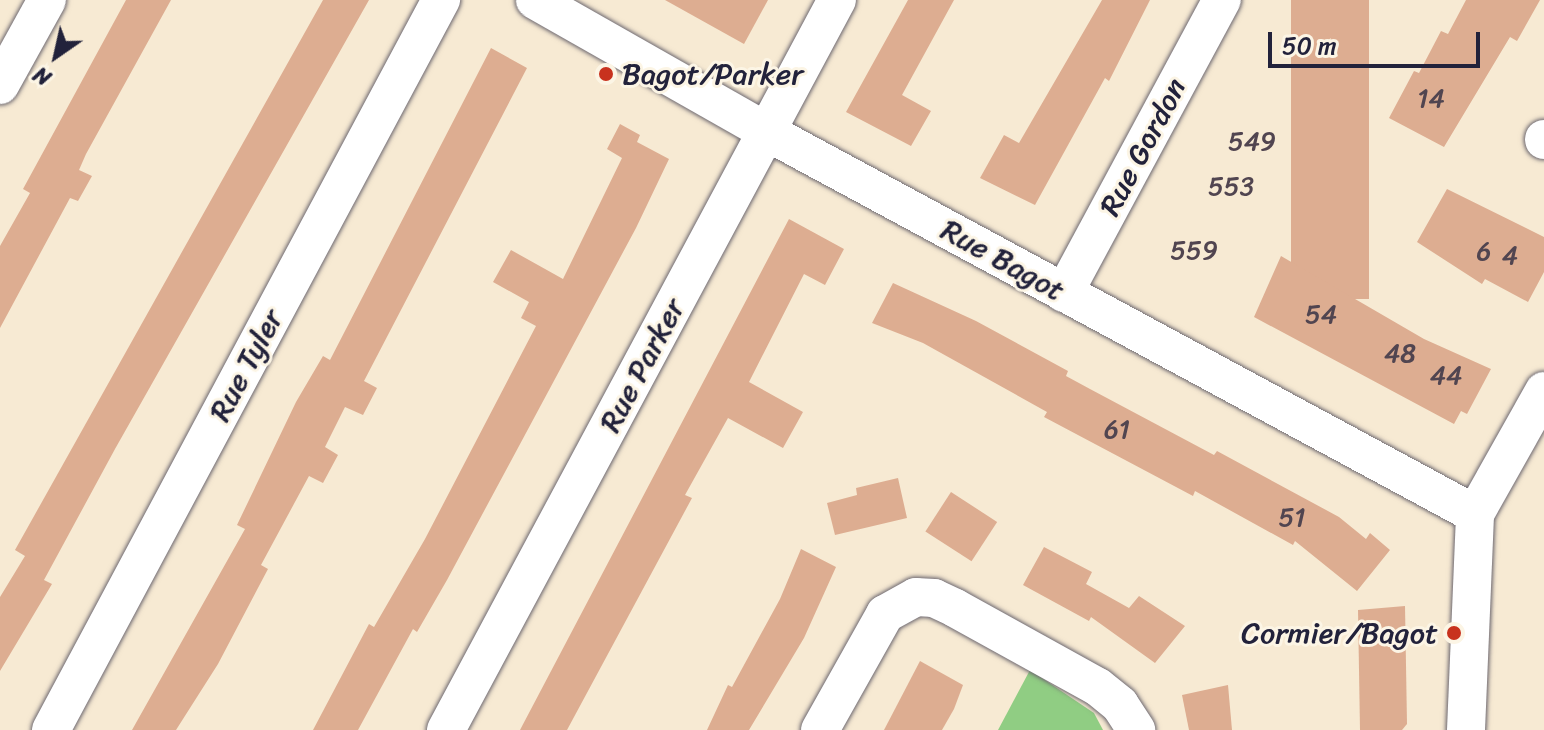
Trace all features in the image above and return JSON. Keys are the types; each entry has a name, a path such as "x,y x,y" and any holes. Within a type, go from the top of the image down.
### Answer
{"street":[{"path":"0,85 47,0"},
{"name":"Rue Tyler","path":"51,730 441,0"},
{"name":"Rue Bagot","path":"535,0 767,132 1475,514"},
{"name":"Rue Parker","path":"446,730 837,0"},
{"name":"Rue Gordon","path":"1064,293 1222,0"},
{"path":"1466,730 1475,514 1544,391"},
{"path":"820,730 885,614 916,597 955,608 1098,687 1120,705 1136,730"}],"green space":[{"path":"1030,670 1094,713 1103,730 998,730"}],"building":[{"path":"126,0 171,0 86,154 79,170 92,176 78,201 70,198 0,328 0,246 30,193 23,189"},
{"path":"323,0 369,0 115,449 44,580 52,584 0,671 0,597 25,556 15,550"},
{"path":"665,0 768,0 744,44"},
{"path":"908,0 954,0 902,95 931,111 911,146 846,112"},
{"path":"1102,0 1150,0 1109,81 1105,78 1035,205 980,178 1004,135 1019,143"},
{"path":"1291,0 1369,0 1369,299 1291,299"},
{"path":"1466,0 1540,0 1517,41 1510,37 1444,147 1389,118 1414,71 1419,73 1441,31 1448,34"},
{"path":"491,48 527,68 364,381 377,388 363,415 345,407 325,447 338,455 323,483 309,476 261,565 268,569 218,664 176,730 132,730 245,529 237,525 296,402 323,356 330,360"},
{"path":"620,124 640,135 637,142 669,159 636,228 447,580 417,632 413,629 358,730 313,730 369,624 374,627 425,539 536,326 521,318 529,302 493,282 511,250 563,279 622,158 607,149"},
{"path":"1447,189 1544,237 1544,272 1528,302 1485,279 1482,284 1417,242"},
{"path":"789,219 844,249 825,285 804,274 749,382 803,412 783,448 728,418 685,495 692,498 567,730 520,730"},
{"path":"1281,256 1424,339 1491,369 1467,414 1461,411 1454,424 1254,317"},
{"path":"893,283 976,321 1068,371 1066,376 1090,389 1214,455 1217,451 1339,517 1366,539 1370,533 1390,550 1357,591 1295,541 1293,545 1195,491 1193,496 1044,417 1047,412 923,343 872,323"},
{"path":"898,478 907,518 835,535 827,503 857,495 856,488"},
{"path":"951,492 997,522 972,561 925,531"},
{"path":"1044,547 1092,572 1086,584 1129,608 1139,596 1185,626 1155,663 1091,617 1089,621 1023,585"},
{"path":"801,549 836,567 804,638 749,730 707,730 728,685 732,687 780,599"},
{"path":"1405,606 1407,724 1402,730 1360,730 1358,610"},
{"path":"920,661 963,685 954,709 942,730 884,730"},
{"path":"1228,685 1232,730 1189,730 1182,695"}],"place":[{"name":"Bagot/Parker","path":"606,74"},
{"name":"Cormier/Bagot","path":"1454,633"}]}
